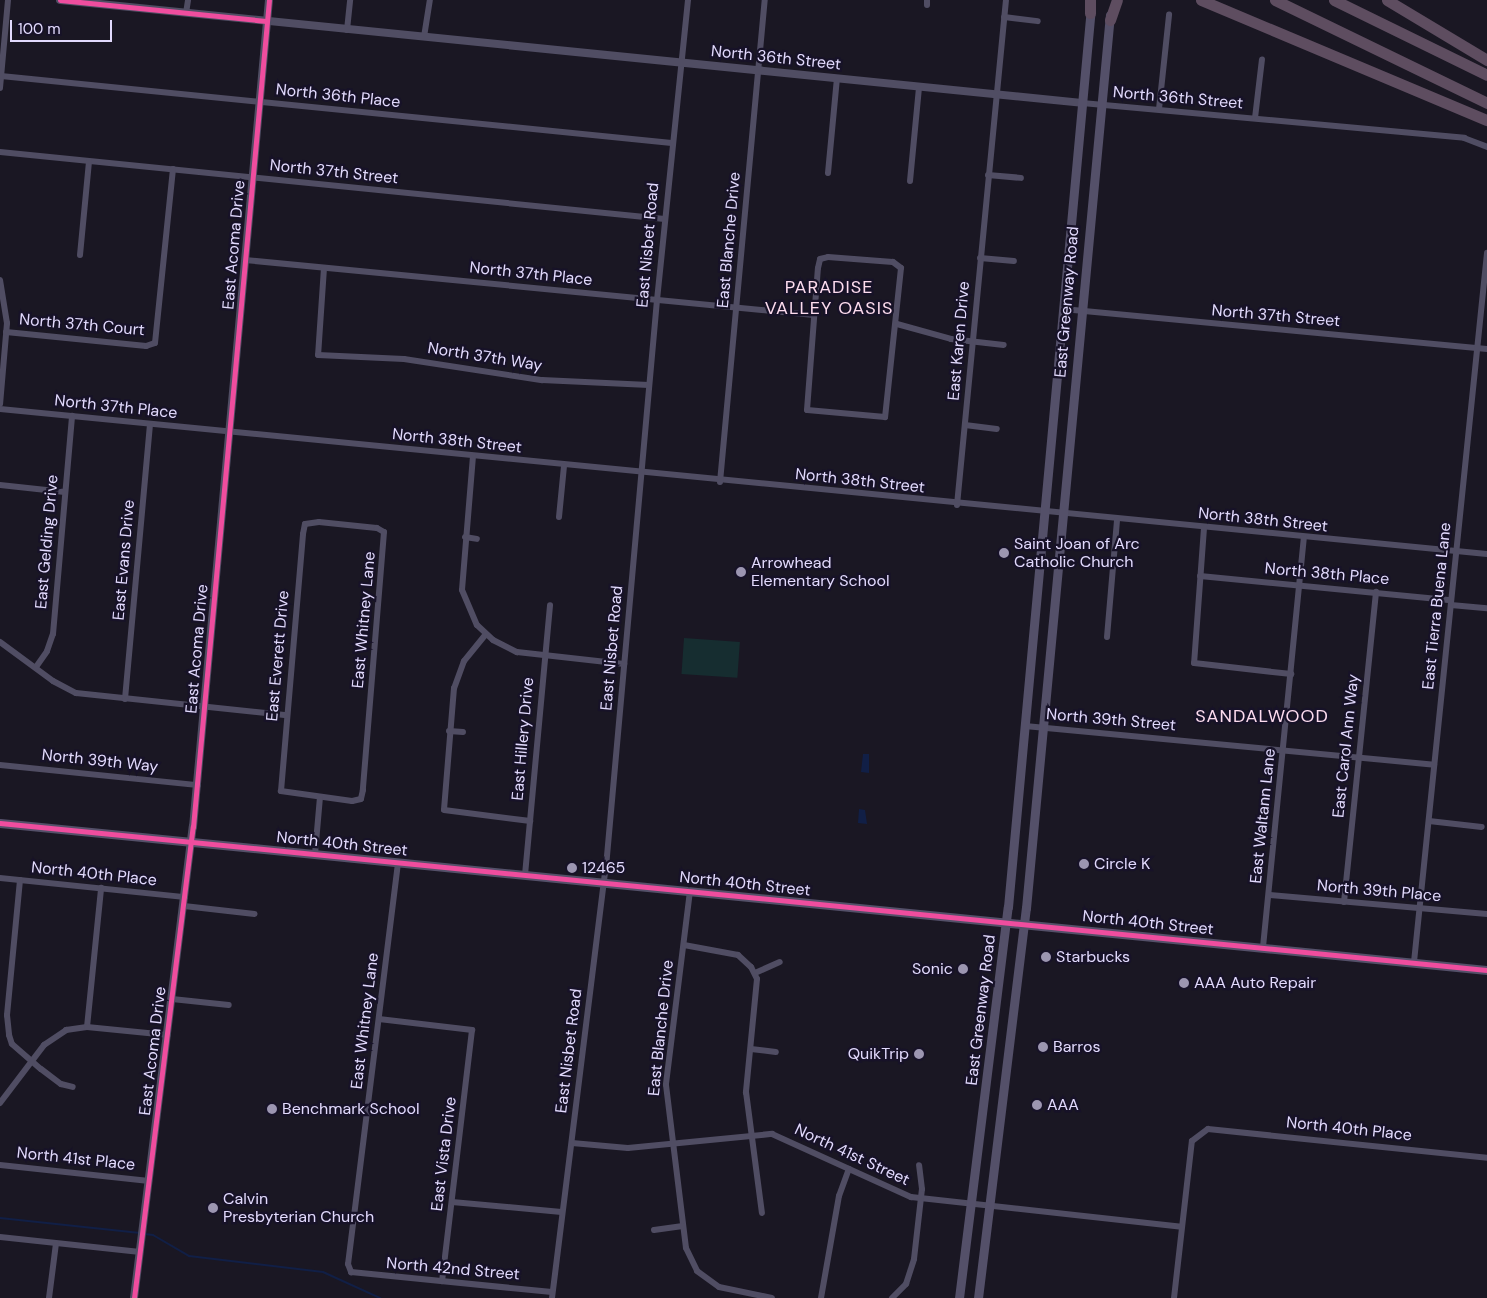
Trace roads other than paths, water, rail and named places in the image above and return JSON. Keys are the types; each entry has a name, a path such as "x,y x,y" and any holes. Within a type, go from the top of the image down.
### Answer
{"highway":[{"path":"1090,13 1091,0"},
{"path":"1110,20 1117,0"},
{"path":"1201,0 1487,120"},
{"path":"1275,0 1487,103"},
{"path":"1334,0 1487,75"},
{"path":"1387,0 1487,60"}],"main road":[{"name":"East Greenway Road","path":"978,1298 1024,923 1112,0"},
{"name":"East Greenway Road","path":"959,1298 1007,922 1090,13"},
{"path":"1036,606 1054,608"},
{"name":"North 40th Street","path":"0,823 1487,970"}],"street":[{"path":"0,88 8,0"},
{"name":"North 36th Street","path":"60,0 1101,105 1464,138 1487,147"},
{"path":"186,13 188,0"},
{"name":"East Acoma Drive","path":"134,1298 198,785 269,0"},
{"path":"347,30 350,0"},
{"path":"424,37 430,0"},
{"name":"East Nisbet Road","path":"552,1295 604,882 664,219 688,0"},
{"name":"East Blanche Drive","path":"720,482 765,0"},
{"name":"East Karen Drive","path":"956,505 1006,0"},
{"path":"1159,109 1169,15"},
{"path":"1004,17 1038,21"},
{"path":"1255,118 1262,59"},
{"name":"North 36th Place","path":"1,76 672,143"},
{"path":"828,173 837,78"},
{"path":"910,181 919,87"},
{"name":"North 37th Street","path":"0,152 664,219"},
{"path":"80,255 89,161"},
{"name":"North 37th Court","path":"6,332 146,346 155,343 173,169"},
{"path":"988,175 1021,178"},
{"name":"East Tierra Buena Lane","path":"1414,962 1487,253"},
{"path":"828,257 892,262 901,268 897,324 885,417 807,410 814,315 820,259 828,257"},
{"path":"980,258 1014,261"},
{"name":"North 37th Place","path":"245,260 814,315"},
{"name":"North 37th Way","path":"324,268 318,355 404,359 551,381 649,385"},
{"path":"0,280 6,332 0,404"},
{"name":"North 37th Street","path":"1063,309 1487,349"},
{"path":"897,324 951,339 1004,345"},
{"name":"North 37th Place","path":"0,409 230,433"},
{"name":"East Gelding Drive","path":"36,667 47,651 53,634 72,416"},
{"name":"East Evans Drive","path":"125,698 150,424"},
{"name":"East Karen Drive","path":"965,426 997,429"},
{"name":"North 38th Street","path":"230,433 956,505 1487,554"},
{"path":"473,456 462,590 477,625 506,648 544,657 624,664"},
{"path":"559,517 564,466"},
{"path":"0,486 65,492"},
{"path":"1107,637 1117,520"},
{"name":"East Everett Drive","path":"320,797 281,791 305,524 377,528 384,532"},
{"path":"1204,528 1194,663 1291,674"},
{"name":"East Whitney Lane","path":"320,797 361,800 384,532"},
{"path":"465,537 477,538"},
{"name":"East Waltann Lane","path":"1263,948 1304,538"},
{"name":"North 38th Place","path":"1200,576 1376,592 1487,608"},
{"name":"East Carol Ann Way","path":"1344,902 1376,592"},
{"name":"East Hillery Drive","path":"525,875 550,605"},
{"path":"486,634 464,661 458,673 452,699 444,810 530,820"},
{"path":"0,642 76,693 287,715"},
{"name":"North 39th Street","path":"1025,726 1434,765"},
{"path":"449,731 463,732"},
{"name":"North 39th Way","path":"0,765 198,785"},
{"path":"315,854 320,797"},
{"path":"1429,820 1482,827"},
{"name":"East Whitney Lane","path":"351,1272 348,1264 398,863"},
{"name":"North 40th Place","path":"0,878 185,897"},
{"path":"20,880 6,1026 12,1044 61,1084 74,1087"},
{"path":"88,1027 101,888"},
{"name":"East Blanche Drive","path":"690,891 666,1085 686,1248 697,1271 719,1287 769,1298"},
{"name":"North 39th Place","path":"1269,895 1487,914"},
{"path":"184,906 255,914"},
{"path":"684,946 729,952 745,960 755,974 758,994 746,1092 762,1212"},
{"path":"755,974 780,962"},
{"path":"172,998 229,1005"},
{"name":"East Vista Drive","path":"379,1019 472,1030 442,1281"},
{"path":"0,1103 31,1060 57,1034 88,1027 168,1035"},
{"path":"751,1049 776,1052"},
{"name":"North 40th Place","path":"1181,1227 1192,1141 1208,1129 1487,1158"},
{"name":"North 41st Street","path":"572,1143 628,1148 751,1134 772,1134 897,1192 921,1198 1181,1227"},
{"name":"North 41st Place","path":"0,1165 149,1180"},
{"path":"892,1298 910,1273 921,1198 919,1165"},
{"path":"821,1298 839,1196 849,1169"},
{"path":"452,1202 562,1212"},
{"path":"654,1230 683,1226"},
{"path":"1174,1298 1181,1227"},
{"path":"0,1237 140,1249"},
{"path":"49,1298 56,1243"},
{"name":"North 42nd Street","path":"351,1272 552,1295"}],"water":[{"path":"863,754 869,754 869,773 861,772"},
{"path":"859,809 865,810 867,824 858,823"}],"waterway":[{"path":"0,1218 140,1233"},
{"path":"145,1234 153,1235 189,1256 323,1272 380,1298"}],"place":[{"name":"Saint Joan of Arc Catholic Church","path":"1004,553"},
{"name":"Arrowhead Elementary School","path":"741,572"},
{"name":"Circle K","path":"1084,864"},
{"name":"12465","path":"572,868"},
{"name":"Starbucks","path":"1046,957"},
{"name":"Sonic","path":"963,969"},
{"name":"AAA Auto Repair","path":"1184,983"},
{"name":"Barros","path":"1043,1047"},
{"name":"QuikTrip","path":"919,1054"},
{"name":"AAA","path":"1037,1105"},
{"name":"Benchmark School","path":"272,1109"},
{"name":"Calvin Presbyterian Church","path":"213,1208"}],"district":[{"name":"PARADISE VALLEY OASIS","path":"829,298"},
{"name":"SANDALWOOD","path":"1262,716"}]}
